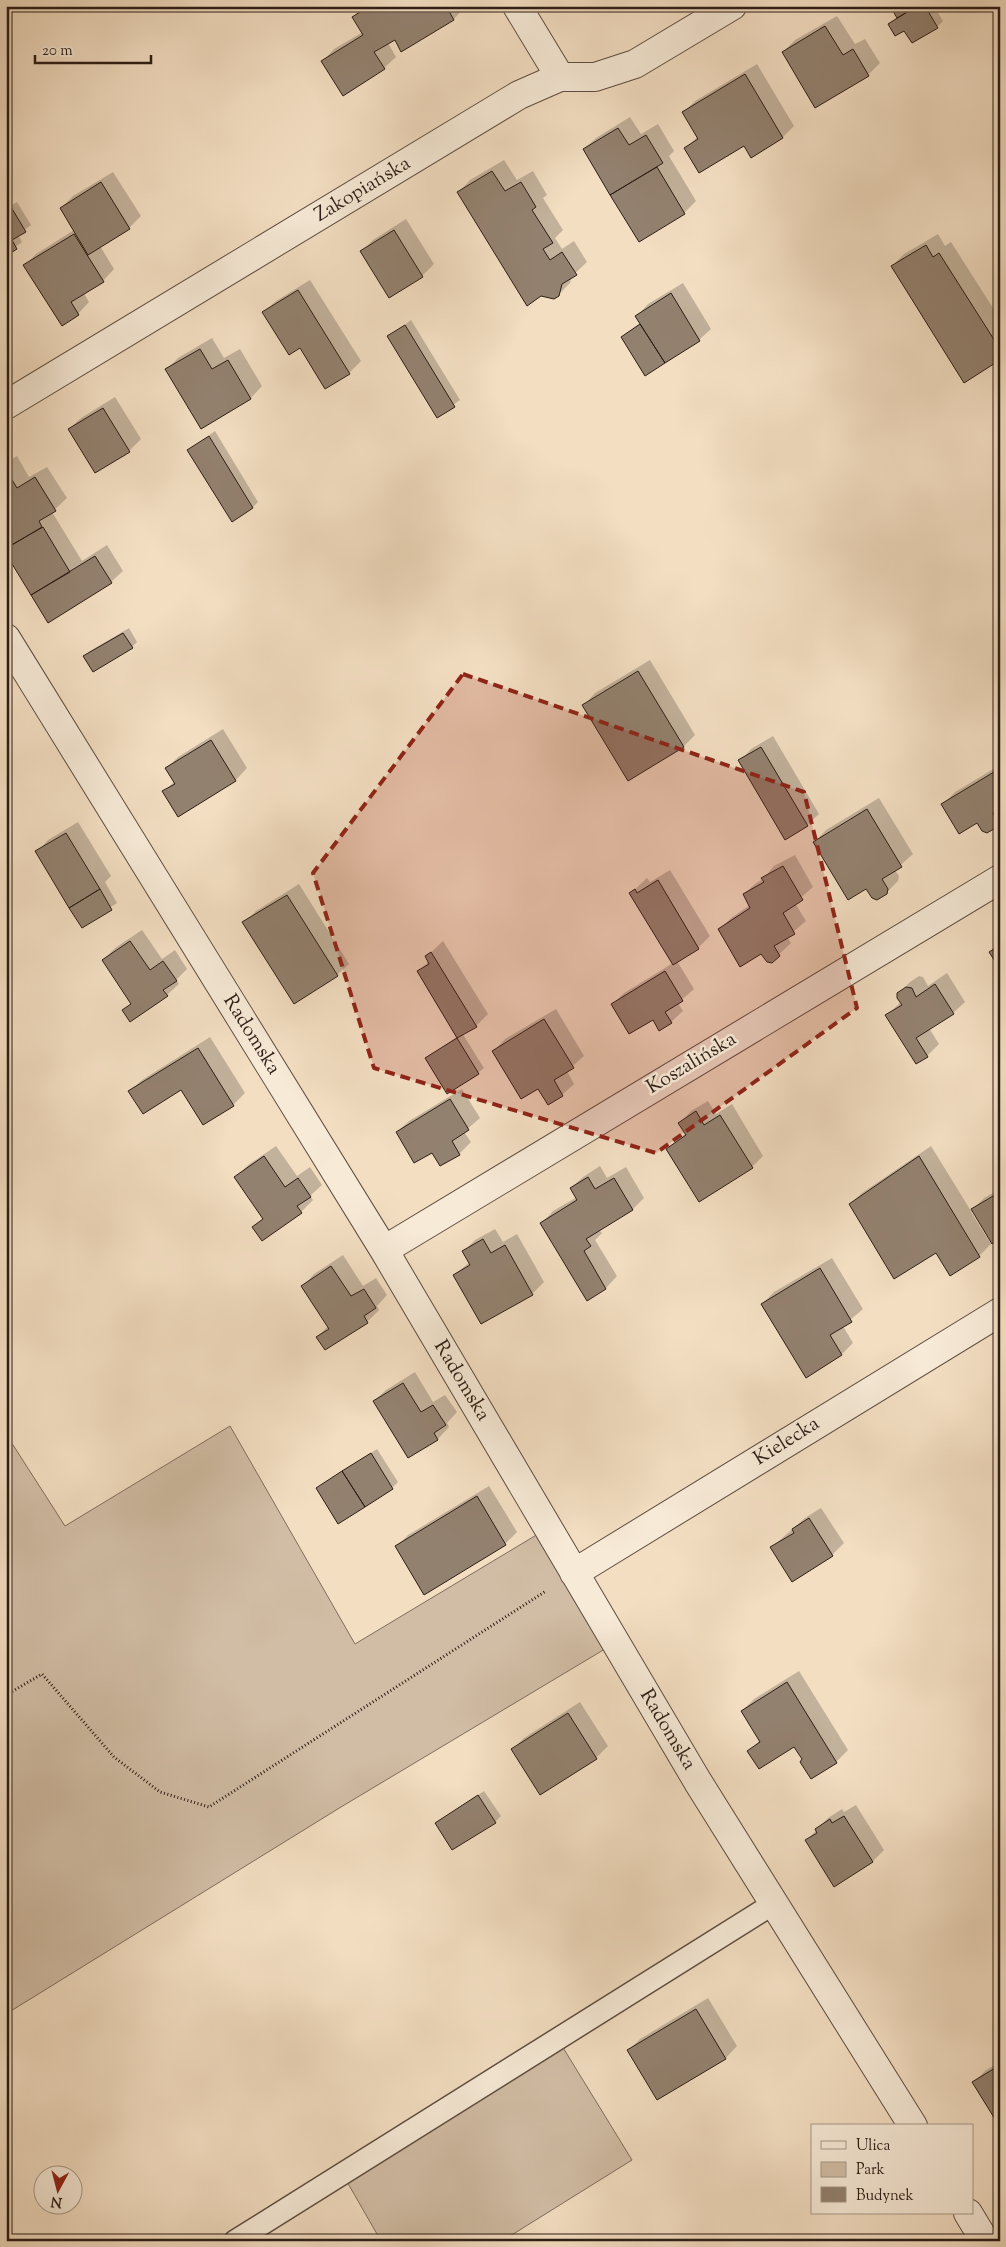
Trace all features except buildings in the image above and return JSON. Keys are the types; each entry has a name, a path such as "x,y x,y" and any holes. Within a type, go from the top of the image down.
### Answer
{"street":[{"path":"517,6 560,77"},
{"name":"Zakopiańska","path":"6,406 519,95 560,77 595,77 635,64 732,6"},
{"name":"Radomska","path":"6,638 384,1250 658,1716 772,1904 912,2124"},
{"name":"Koszalińska","path":"384,1250 1000,879"},
{"name":"Kielecka","path":"574,1573 1000,1312"},
{"path":"969,2214 985,2241"}],"lane":[{"path":"235,2241 772,1904"}],"path":[{"path":"6,1695 42,1674 114,1757 160,1792 209,1807 574,1573"}],"highlighted area":[{"path":"463,674 804,792 857,1008 656,1153 374,1068 313,873"}],"green space":[{"path":"230,1426 355,1644 548,1528 615,1643 341,1807 6,2014 6,1434 65,1526"},
{"path":"562,2046 632,2160 502,2241 381,2241 346,2180"}]}
